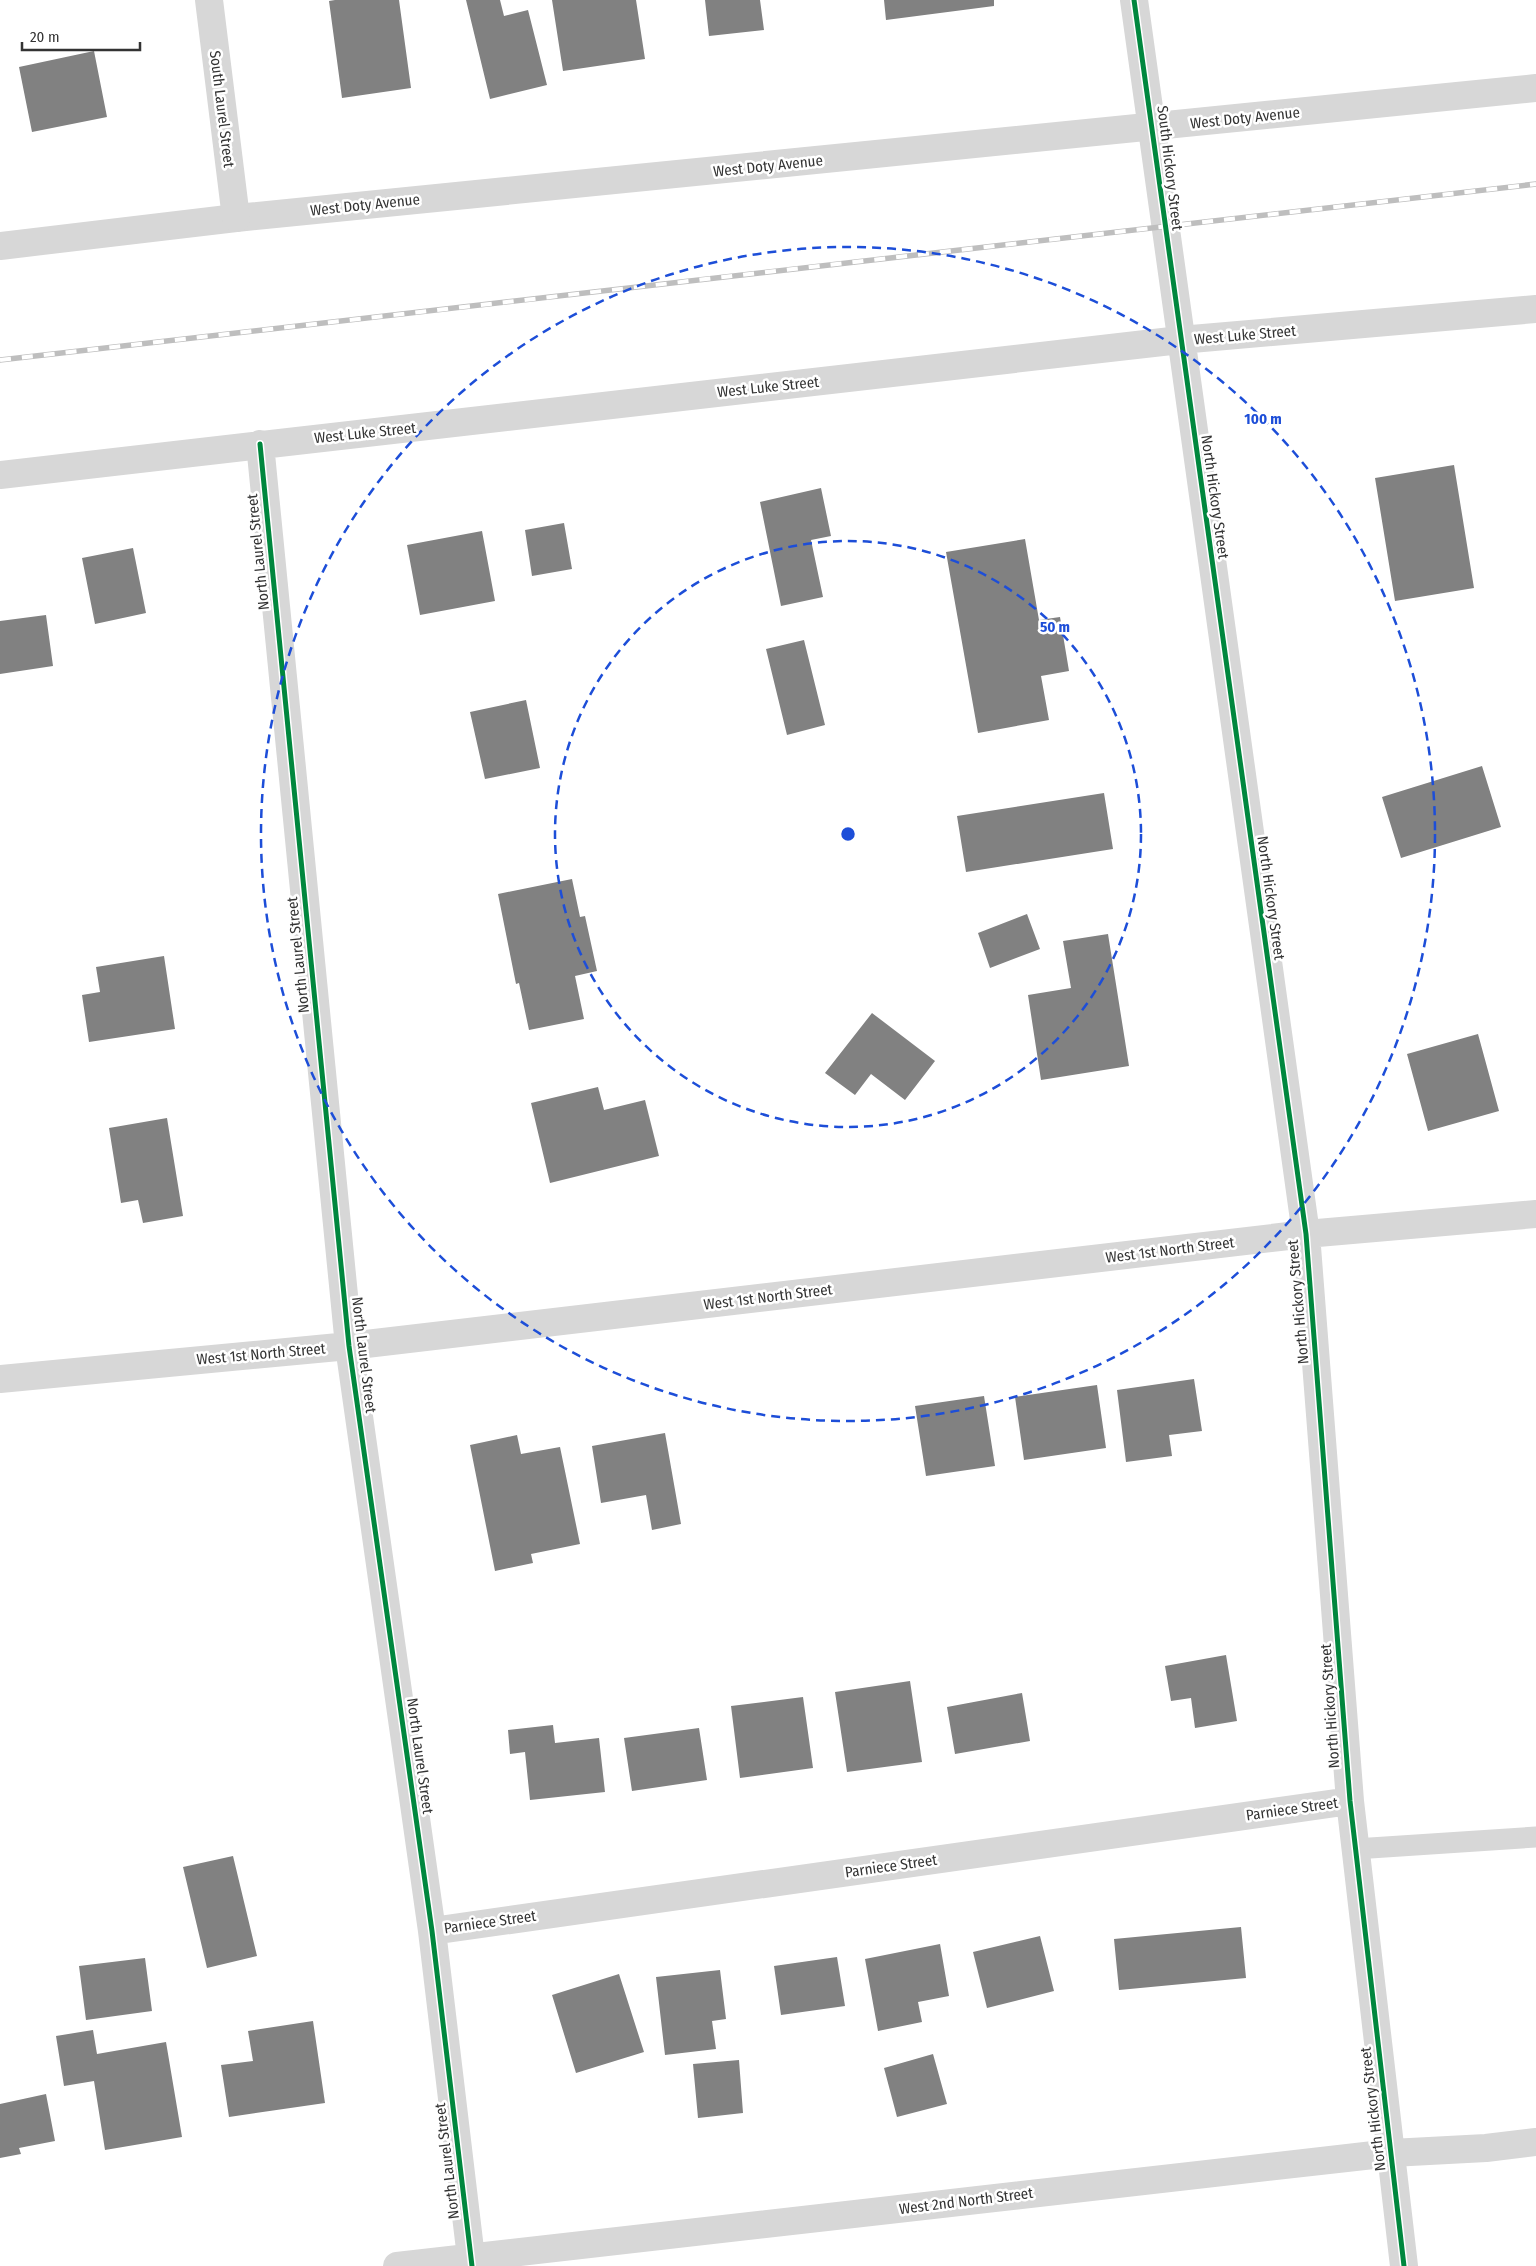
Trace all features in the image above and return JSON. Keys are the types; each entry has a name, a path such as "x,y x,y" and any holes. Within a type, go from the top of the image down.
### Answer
{"street":[{"name":"South Laurel Street","path":"209,0 236,218"},
{"name":"South Hickory Street","path":"1134,0 1153,128 1180,340"},
{"name":"West Doty Avenue","path":"0,246 236,218 1153,128 1536,88"},
{"name":"West Luke Street","path":"0,475 1180,340 1536,309"},
{"name":"North Hickory Street","path":"1180,340 1306,1234 1350,1801 1404,2266"},
{"name":"North Laurel Street","path":"260,444 349,1346 432,1930 471,2262"},
{"name":"West 1st North Street","path":"0,1379 349,1346 1306,1234 1536,1214"},
{"name":"Parniece Street","path":"432,1930 1350,1801"},
{"name":"West 2nd North Street","path":"397,2266 471,2262 1390,2153 1486,2148 1536,2142"}],"lane":[{"path":"1355,1849 1536,1837"}],"building":[{"path":"399,0 411,88 342,98 329,1"},
{"path":"466,0 500,0 504,16 528,10 547,85 490,99"},
{"path":"552,0 636,0 645,59 563,71"},
{"path":"705,0 760,0 764,30 709,36"},
{"path":"884,0 994,0 994,6 886,20"},
{"path":"94,51 107,117 32,132 19,67"},
{"path":"1454,465 1474,588 1395,601 1375,478"},
{"path":"821,488 831,536 811,540 823,597 781,606 760,502"},
{"path":"564,523 572,569 532,576 525,530"},
{"path":"482,531 495,601 420,615 407,545"},
{"path":"1025,539 1039,620 1060,617 1069,671 1041,676 1049,720 978,733 946,552"},
{"path":"133,548 146,613 95,624 82,558"},
{"path":"46,615 53,666 0,674 0,621"},
{"path":"804,640 825,725 787,735 766,649"},
{"path":"526,700 540,768 485,779 470,712"},
{"path":"1482,766 1501,827 1401,858 1382,797"},
{"path":"1104,793 1113,849 966,872 957,816"},
{"path":"572,879 580,917 585,916 597,971 575,976 584,1019 529,1030 519,983 516,984 498,894"},
{"path":"1027,914 1040,949 990,968 978,933"},
{"path":"1108,934 1129,1066 1041,1080 1028,995 1071,988 1063,941"},
{"path":"164,956 175,1029 89,1042 82,995 100,992 96,967"},
{"path":"872,1013 935,1061 905,1100 871,1074 855,1095 825,1073"},
{"path":"1478,1034 1499,1111 1428,1131 1407,1054"},
{"path":"598,1087 604,1110 645,1100 659,1156 550,1183 531,1103"},
{"path":"167,1118 183,1216 143,1223 138,1200 121,1203 109,1128"},
{"path":"1194,1379 1202,1431 1169,1435 1172,1456 1126,1462 1117,1390"},
{"path":"1097,1385 1106,1448 1024,1460 1015,1397"},
{"path":"984,1396 995,1466 926,1476 915,1406"},
{"path":"665,1433 681,1524 652,1530 646,1495 601,1503 592,1446"},
{"path":"517,1435 521,1454 560,1447 580,1544 531,1554 533,1563 495,1571 470,1445"},
{"path":"1226,1655 1237,1721 1195,1728 1191,1698 1171,1701 1165,1666"},
{"path":"910,1681 922,1762 847,1772 835,1692"},
{"path":"1022,1693 1030,1741 955,1754 947,1707"},
{"path":"803,1697 813,1768 740,1778 731,1706"},
{"path":"553,1725 555,1743 599,1738 605,1792 530,1800 525,1752 510,1754 508,1730"},
{"path":"699,1728 707,1780 632,1791 624,1738"},
{"path":"233,1856 257,1956 207,1968 183,1867"},
{"path":"1241,1927 1246,1978 1119,1990 1114,1939"},
{"path":"1040,1936 1054,1991 987,2008 973,1952"},
{"path":"940,1944 949,1996 918,2002 922,2022 878,2031 865,1959"},
{"path":"837,1957 845,2006 781,2015 774,1966"},
{"path":"145,1958 152,2011 86,2020 79,1966"},
{"path":"720,1970 726,2019 712,2021 716,2049 665,2055 656,1977"},
{"path":"619,1974 644,2052 576,2073 552,1995"},
{"path":"313,2021 325,2103 229,2117 221,2065 253,2061 248,2031"},
{"path":"93,2030 97,2054 166,2042 182,2137 105,2150 94,2081 64,2086 56,2036"},
{"path":"933,2054 947,2104 897,2117 884,2068"},
{"path":"739,2060 743,2113 698,2118 693,2064"},
{"path":"46,2094 55,2141 19,2148 21,2154 0,2158 0,2104"}],"railway":[{"path":"0,360 1536,184"}],"cycle path":[{"path":"1134,0 1306,1234 1350,1801 1404,2266"},
{"path":"260,444 349,1346 432,1931 472,2266"}]}
